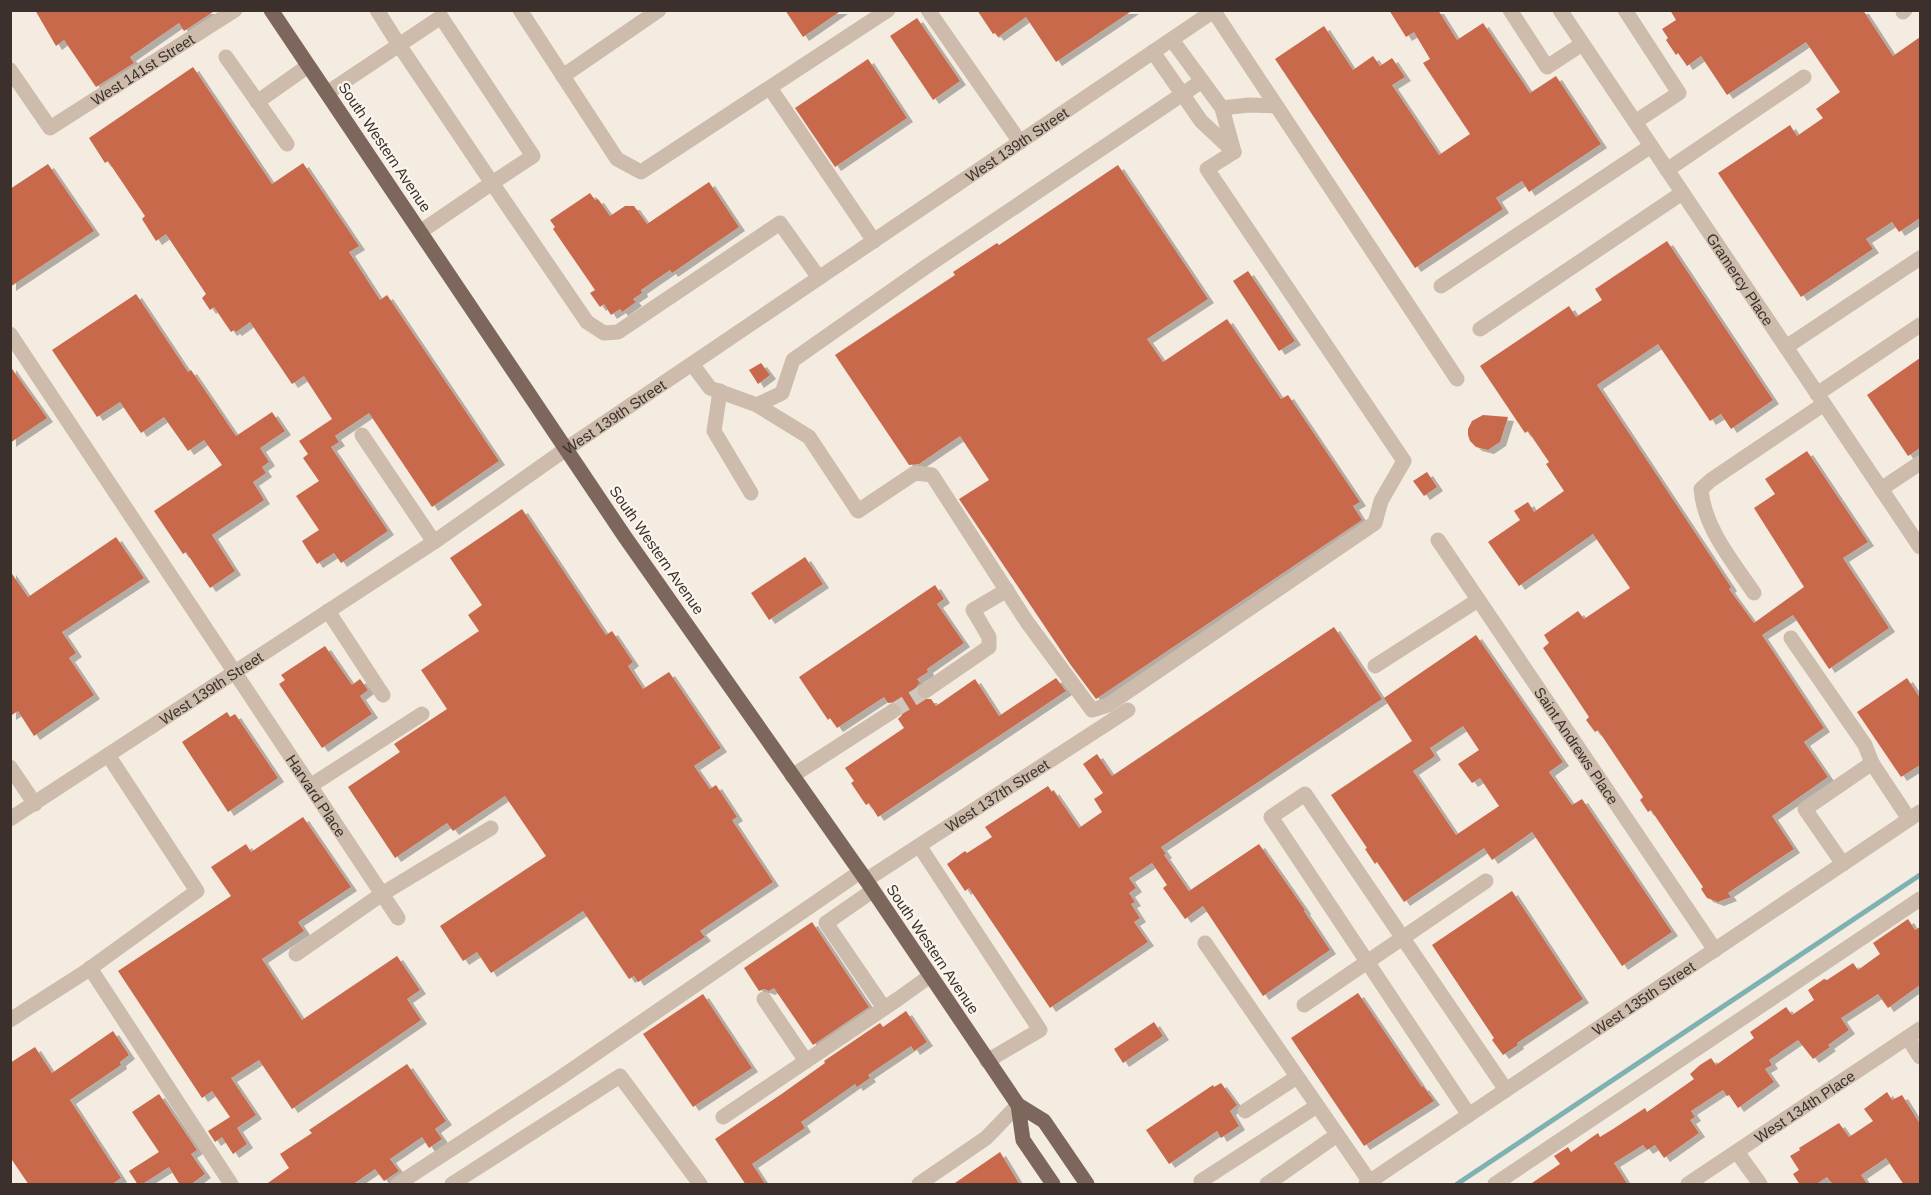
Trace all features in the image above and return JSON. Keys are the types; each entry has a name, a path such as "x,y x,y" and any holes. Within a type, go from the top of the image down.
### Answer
{"main road":[{"name":"South Western Avenue","path":"271,10 566,449 866,881 1018,1105 1044,1121 1087,1185"},
{"name":"South Western Avenue","path":"1018,1105 1023,1140 1053,1185"}],"street":[{"name":"West 141st Street","path":"10,70 50,128 235,10"},
{"path":"376,10 587,322 604,333 618,332 780,223 819,278"},
{"path":"520,10 617,159 641,172 888,10"},
{"path":"563,76 659,10"},
{"path":"928,10 1020,142"},
{"path":"1510,10 1547,67 1582,44"},
{"name":"Gramercy Place","path":"1560,10 1920,547"},
{"path":"1625,10 1679,93 1635,122"},
{"path":"1214,11 1457,380"},
{"name":"West 139th Street","path":"10,819 434,542 566,449 1214,11"},
{"path":"327,93 399,45 438,14 533,156 420,232"},
{"path":"1172,40 1222,108 1234,152"},
{"path":"1153,52 1201,121 1234,152"},
{"path":"226,57 287,144"},
{"path":"257,102 308,66"},
{"path":"1667,170 1804,77"},
{"path":"757,405 782,393 793,360 927,266 1202,81"},
{"path":"770,88 874,240"},
{"path":"1222,108 1249,105 1276,106"},
{"path":"1441,286 1651,146"},
{"path":"692,364 710,388 757,405 809,437 858,511 915,473 932,475 1027,622 1092,710 1108,705 1375,523 1381,501 1404,461 1207,169 1234,152"},
{"path":"1480,329 1682,193"},
{"path":"1786,347 1920,258"},
{"path":"1754,593 1719,541 1703,506 1701,489 1920,325"},
{"name":"Harvard Place","path":"10,334 398,918"},
{"path":"720,391 714,431 751,493"},
{"path":"362,435 434,542"},
{"path":"1881,489 1920,463"},
{"name":"Saint Andrews Place","path":"1438,540 1715,950"},
{"path":"925,691 989,647 989,637 973,610 1007,590"},
{"path":"1374,666 1478,600"},
{"path":"328,611 383,695"},
{"path":"1791,638 1865,745 1872,763 1915,815"},
{"name":"West 137th Street","path":"866,881 1128,710"},
{"path":"792,776 893,711"},
{"path":"310,786 422,714"},
{"path":"10,1020 90,968 197,891 108,755"},
{"path":"1843,864 1805,809 1872,763"},
{"path":"10,767 34,804"},
{"path":"1469,1115 1271,817 1305,794 1506,1090"},
{"name":"West 135th Street","path":"1368,1184 1915,815"},
{"path":"296,954 382,894 491,828"},
{"path":"920,847 1040,1030 987,1060"},
{"path":"1304,1005 1486,880"},
{"path":"866,881 826,923 884,1008"},
{"path":"398,1185 866,881"},
{"path":"1495,1185 1920,899"},
{"path":"1205,943 1368,1184"},
{"path":"90,968 231,1185"},
{"path":"723,1117 930,976"},
{"path":"764,999 806,1061"},
{"path":"1914,1034 1920,1057"},
{"name":"West 134th Place","path":"1688,1185 1914,1034"},
{"path":"452,1185 620,1076 700,1185"},
{"path":"1245,1111 1297,1077"},
{"path":"919,1185 986,1138 1018,1105"},
{"path":"1203,1185 1201,1181 1317,1106"},
{"path":"1267,1185 1337,1135"},
{"path":"1737,1152 1760,1185"}],"building":[{"path":"35,10 216,10 184,31 179,23 130,57 134,63 96,87 64,40 56,46"},
{"path":"785,10 842,10 803,37"},
{"path":"977,10 1133,10 1056,62 1026,17 998,37 995,33 993,34"},
{"path":"1389,10 1438,10 1457,40 1483,23 1530,93 1556,76 1601,144 1529,192 1522,181 1496,198 1503,209 1415,268 1275,59 1324,26 1353,70 1373,56 1380,66 1392,58 1405,77 1392,85 1439,155 1470,134 1423,63 1430,59 1414,32 1406,37"},
{"path":"1670,10 1863,10 1893,56 1920,37 1920,218 1899,232 1892,222 1866,239 1873,249 1801,297 1718,173 1790,125 1797,136 1823,118 1816,109 1840,92 1806,42 1727,95 1701,56 1687,66 1678,53 1676,55 1662,29 1676,20"},
{"path":"917,18 960,81 933,100 890,36"},
{"path":"868,59 907,118 835,167 795,108"},
{"path":"193,67 272,184 303,163 359,246 349,252 380,300 387,295 499,461 432,507 369,413 335,436 339,442 331,447 388,531 341,563 334,553 317,564 302,541 319,530 296,496 319,481 303,458 308,454 299,441 332,419 304,376 292,384 250,322 236,332 234,330 231,332 214,307 210,310 202,298 206,294 166,234 156,241 142,219 145,216 108,161 105,163 89,138"},
{"path":"48,164 94,231 10,287 10,189"},
{"path":"1118,165 1208,299 1147,339 1163,362 1227,319 1281,399 1288,395 1360,502 1353,506 1362,520 1096,699 959,499 989,480 960,436 919,464 909,465 835,355 955,275 953,272 997,243 999,245"},
{"path":"709,182 739,227 672,273 670,270 641,290 642,293 633,299 636,302 622,312 620,309 611,315 604,304 600,307 590,293 595,290 553,229 555,227 550,220 590,193 595,200 598,199 610,216 625,206 634,206 647,224"},
{"path":"1667,241 1773,400 1731,429 1721,414 1710,421 1658,344 1597,385 1731,587 1729,589 1754,623 1804,587 1754,508 1775,494 1765,479 1807,451 1868,542 1843,558 1889,628 1829,669 1793,615 1762,635 1824,728 1804,742 1828,777 1772,816 1794,849 1728,893 1731,897 1718,902 1707,898 1701,889 1703,887 1651,810 1648,812 1640,800 1643,797 1598,730 1595,732 1586,720 1589,717 1543,648 1549,643 1544,635 1578,611 1584,619 1630,588 1593,534 1519,586 1488,542 1520,520 1514,511 1528,502 1534,512 1564,491 1546,464 1549,462 1528,431 1525,433 1480,366 1569,306 1576,317 1602,300 1595,289"},
{"path":"1248,271 1295,341 1279,351 1233,281"},
{"path":"136,294 188,372 191,370 236,436 272,412 285,431 260,448 269,462 262,467 266,473 253,482 264,500 212,535 235,571 210,588 186,552 183,554 154,511 222,465 204,440 188,451 164,417 141,433 120,402 97,417 52,350"},
{"path":"1920,358 1920,448 1908,456 1867,395"},
{"path":"761,363 770,375 758,384 749,370"},
{"path":"10,366 47,418 10,443"},
{"path":"1483,415 1508,417 1500,442 1488,450 1476,447 1468,435 1472,421"},
{"path":"1427,472 1437,487 1424,496 1413,481"},
{"path":"522,509 606,635 612,631 633,662 628,666 643,689 669,672 721,748 694,766 710,789 716,785 737,817 732,820 773,882 700,931 705,937 638,982 634,976 629,979 583,911 491,973 477,952 463,961 440,926 546,856 505,796 453,831 447,823 395,858 348,787 400,752 394,744 447,709 421,670 479,631 468,615 482,605 450,558"},
{"path":"116,537 144,578 62,632 76,653 69,658 94,695 34,736 18,711 10,716 10,571 28,597"},
{"path":"805,557 823,584 769,620 751,593"},
{"path":"935,585 944,599 937,604 964,643 927,669 928,672 917,679 920,683 915,692 920,699 931,699 936,706 975,679 999,716 1056,678 1066,691 878,817 869,803 866,805 851,783 854,781 845,768 904,728 898,719 902,715 901,706 897,702 888,703 884,697 837,728 830,718 828,720 799,677"},
{"path":"1334,627 1382,699 1161,847 1189,891 1259,844 1330,950 1263,996 1203,906 1185,919 1163,888 1167,885 1152,863 1129,878 1136,888 1129,893 1135,902 1131,904 1140,918 1134,922 1148,942 1050,1008 969,888 965,891 947,864 965,851 967,853 992,837 985,827 1048,786 1079,828 1102,812 1094,799 1103,793 1083,764 1097,754 1112,776"},
{"path":"1476,635 1563,762 1549,772 1572,805 1582,799 1672,932 1622,966 1532,832 1492,860 1484,848 1404,902 1377,862 1375,864 1365,849 1367,848 1331,795 1412,741 1384,698","holes":["1463,726 1479,750 1458,764 1472,783 1480,778 1499,806 1456,835 1413,771 1435,756 1430,748"]},
{"path":"325,646 352,685 360,679 368,690 360,696 372,714 322,748 279,684 285,680 281,675"},
{"path":"1907,678 1920,698 1920,765 1901,777 1857,712"},
{"path":"227,712 230,717 235,714 278,778 228,812 182,742"},
{"path":"303,817 351,887 298,922 304,931 262,959 302,1020 397,956 420,990 407,999 421,1020 292,1109 259,1060 231,1078 256,1115 237,1128 247,1144 233,1154 222,1137 215,1142 208,1131 230,1117 212,1091 202,1098 118,971 231,896 211,867 246,844 251,852"},
{"path":"1512,891 1583,999 1517,1043 1518,1045 1503,1055 1432,945"},
{"path":"1908,919 1915,930 1920,927 1920,985 1888,1008 1878,994 1841,1018 1849,1030 1813,1059 1798,1040 1769,1060 1772,1065 1765,1069 1774,1082 1738,1108 1723,1090 1691,1111 1695,1117 1690,1120 1699,1133 1664,1158 1655,1145 1647,1150 1643,1145 1614,1163 1628,1185 1529,1185 1560,1164 1554,1156 1568,1147 1571,1152 1598,1133 1600,1137 1645,1108 1647,1112 1694,1079 1690,1074 1700,1065 1711,1058 1716,1065 1754,1038 1750,1032 1786,1007 1792,1015 1814,1000 1808,990 1824,979 1827,980 1853,963 1858,970 1880,954 1873,943"},
{"path":"812,922 869,1007 813,1045 774,988 769,991 764,989 759,991 744,968"},
{"path":"1358,993 1434,1101 1364,1146 1291,1038"},
{"path":"703,994 752,1068 693,1107 643,1034"},
{"path":"906,1011 927,1042 914,1051 911,1046 868,1075 870,1078 857,1087 855,1084 801,1122 805,1128 752,1164 766,1185 746,1185 715,1139 880,1023 883,1027"},
{"path":"1154,1022 1163,1036 1123,1063 1114,1049"},
{"path":"113,1031 129,1055 120,1062 121,1065 70,1100 121,1178 111,1185 29,1185 10,1157 10,1063 35,1047 52,1073"},
{"path":"407,1064 446,1121 435,1129 442,1139 429,1148 422,1137 390,1159 399,1171 384,1181 375,1169 352,1185 265,1185 289,1168 280,1154 312,1133 309,1130"},
{"path":"1221,1083 1237,1105 1230,1111 1239,1126 1221,1138 1217,1131 1169,1164 1146,1130 1213,1085 1214,1087"},
{"path":"1887,1092 1892,1100 1902,1095 1920,1124 1920,1185 1904,1185 1886,1158 1861,1175 1868,1185 1833,1185 1827,1177 1815,1185 1800,1185 1793,1174 1799,1170 1790,1156 1839,1123 1849,1137 1873,1121 1864,1109"},
{"path":"159,1094 197,1150 191,1154 205,1174 190,1185 180,1185 169,1167 141,1185 138,1185 129,1171 159,1152 132,1112"},
{"path":"1000,1152 1020,1185 952,1185"}],"waterway":[{"path":"1457,1184 1920,875"}],"tunnel":[{"path":"893,711 925,691"}]}
